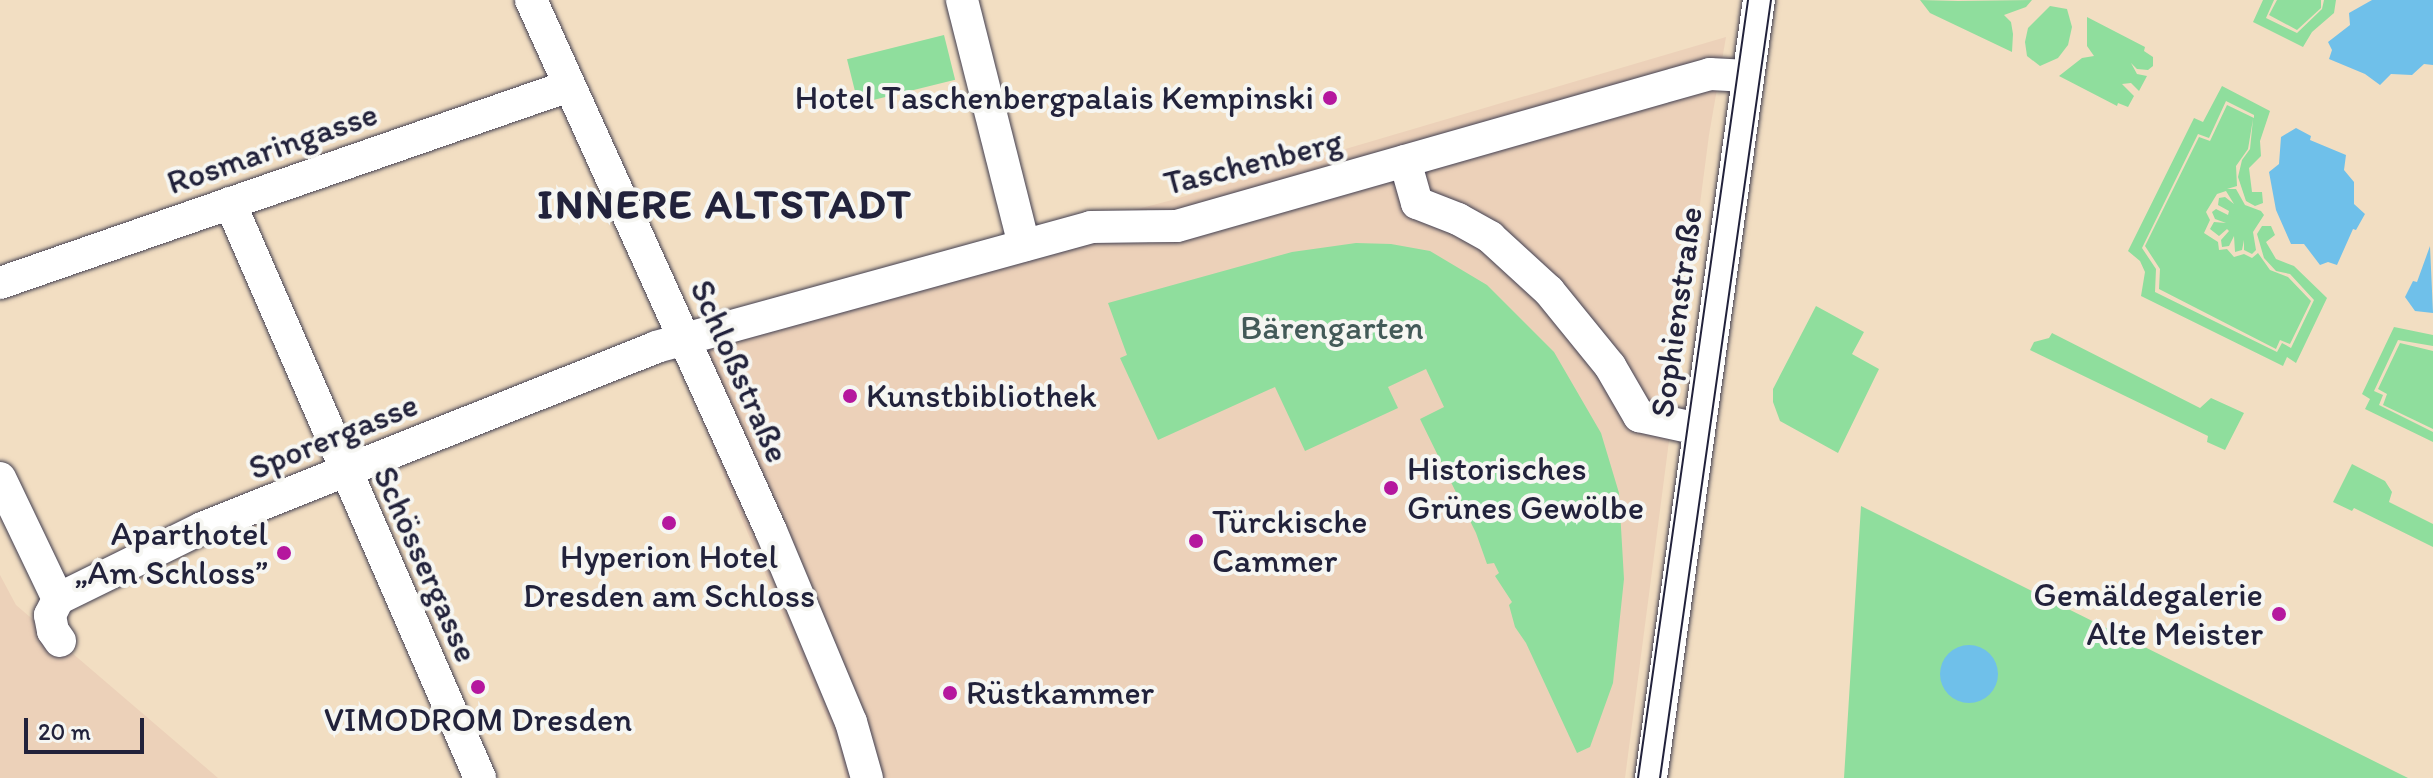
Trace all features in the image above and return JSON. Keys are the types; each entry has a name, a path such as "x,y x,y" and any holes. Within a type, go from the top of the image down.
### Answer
{"street":[{"name":"Schloßstraße","path":"531,0 685,339 851,722 867,778"},
{"path":"962,0 1024,245"},
{"name":"Sophienstraße","path":"1651,778 1759,0"},
{"name":"Taschenberg","path":"685,339 1091,227 1177,226 1710,74 1748,76"},
{"name":"Rosmaringasse","path":"0,283 569,86"},
{"path":"1405,161 1417,203 1458,219 1490,237 1549,291 1610,366 1639,416 1698,429"},
{"name":"Schössergasse","path":"230,203 344,472 480,778"},
{"name":"Sporergasse","path":"58,599 202,528 656,347 685,339"},
{"path":"0,478 58,599 50,615 53,631 60,641"}],"shaded area":[{"path":"1726,37 1709,135 1625,778 845,778 840,748 729,489 669,333 1172,200"},
{"path":"0,575 16,605 218,778 0,778"}],"green space":[{"path":"1920,0 2032,0 2026,7 2004,15 2011,22 2012,52 1930,13"},
{"path":"2263,0 2274,0 2266,18 2297,33 2322,9 2324,0 2336,0 2334,13 2312,32 2303,47 2253,22"},
{"path":"2277,0 2321,0 2321,8 2297,30 2269,15"},
{"path":"2050,6 2067,9 2072,27 2068,45 2058,58 2040,66 2027,56 2025,42 2028,28"},
{"path":"2087,17 2145,47 2144,51 2153,57 2153,66 2148,70 2137,69 2131,63 2137,74 2147,76 2139,91 2131,83 2122,84 2134,96 2128,107 2118,103 2117,106 2059,76 2082,58 2094,56 2087,46"},
{"path":"944,35 955,80 858,104 847,59"},
{"path":"2222,86 2270,111 2260,141 2261,156 2249,168 2252,192 2262,192 2263,203 2255,206 2246,201 2238,177 2242,160 2250,149 2253,119 2248,149 2236,166 2237,186 2227,189 2236,189 2245,205 2264,215 2253,232 2256,250 2252,254 2244,250 2244,240 2242,250 2235,252 2234,236 2229,246 2222,247 2221,240 2229,231 2227,229 2219,236 2210,229 2214,222 2226,223 2215,219 2212,212 2216,209 2228,215 2229,211 2218,205 2219,198 2225,197 2234,204 2226,191 2217,194 2206,212 2210,220 2204,233 2218,242 2219,250 2227,249 2234,257 2244,254 2252,258 2258,253 2270,270 2288,277 2311,301 2290,344 2280,340 2276,349 2159,289 2160,269 2145,246 2199,137 2210,141 2227,105 2254,118 2254,115 2226,101 2209,138 2198,134 2142,248 2156,269 2155,292 2277,352 2282,343 2291,348 2314,300 2290,274 2276,271 2264,258 2257,234 2262,226 2271,226 2275,235 2266,242 2276,259 2294,266 2327,298 2296,363 2287,357 2283,366 2141,296 2145,272 2140,261 2128,251 2194,118 2203,122"},
{"name":"Bärengarten","path":"1356,243 1391,244 1430,251 1487,285 1554,352 1601,433 1619,493 1624,579 1613,683 1590,747 1577,753 1526,643 1515,627 1509,605 1512,602 1495,576 1499,573 1494,563 1487,564 1476,533 1420,419 1444,407 1426,369 1388,387 1398,408 1305,451 1275,387 1158,440 1120,358 1127,355 1108,303 1292,252"},
{"path":"1816,306 1864,332 1852,354 1879,369 1838,453 1780,421 1773,402 1773,389"},
{"path":"2394,327 2433,335 2433,346 2398,340 2374,391 2383,395 2379,405 2433,432 2433,442 2365,409 2370,399 2362,394"},
{"path":"2052,333 2200,408 2211,398 2244,413 2225,450 2207,442 2208,436 2030,350 2034,342 2049,338"},
{"path":"2400,343 2433,351 2433,429 2383,405 2387,394 2378,389"},
{"path":"2352,464 2385,481 2392,492 2389,502 2433,524 2433,547 2354,508 2352,511 2333,502"},
{"path":"1861,506 2408,778 1844,778"}],"water":[{"path":"2372,0 2433,0 2433,65 2424,64 2412,75 2391,74 2380,85 2365,74 2329,59 2332,50 2328,42 2350,25 2349,13"},
{"path":"2296,128 2311,136 2310,140 2346,155 2344,170 2354,182 2354,204 2365,214 2356,230 2353,229 2337,265 2328,262 2320,265 2304,244 2291,244 2276,210 2269,172 2279,164 2281,137"},
{"path":"2430,246 2433,313 2415,311 2405,297 2413,281 2417,282"},
{"path":"1969,645 1989,654 1998,674 1989,694 1969,703 1949,694 1940,674 1949,654"}],"tram line":[{"path":"1638,778 1748,0"},
{"path":"1660,778 1771,0"}],"place":[{"name":"Hotel Taschenbergpalais Kempinski","path":"1330,98"},
{"name":"Kunstbibliothek","path":"850,396"},
{"name":"Historisches Grünes Gewölbe","path":"1391,488"},
{"name":"Hyperion Hotel Dresden am Schloss","path":"669,523"},
{"name":"Türckische Cammer","path":"1196,541"},
{"name":"Aparthotel „Am Schloss”","path":"284,553"},
{"name":"Gemäldegalerie Alte Meister","path":"2279,614"},
{"name":"VIMODROM Dresden","path":"478,687"},
{"name":"Rüstkammer","path":"950,693"}],"district":[{"name":"INNERE ALTSTADT","path":"725,204"}]}
